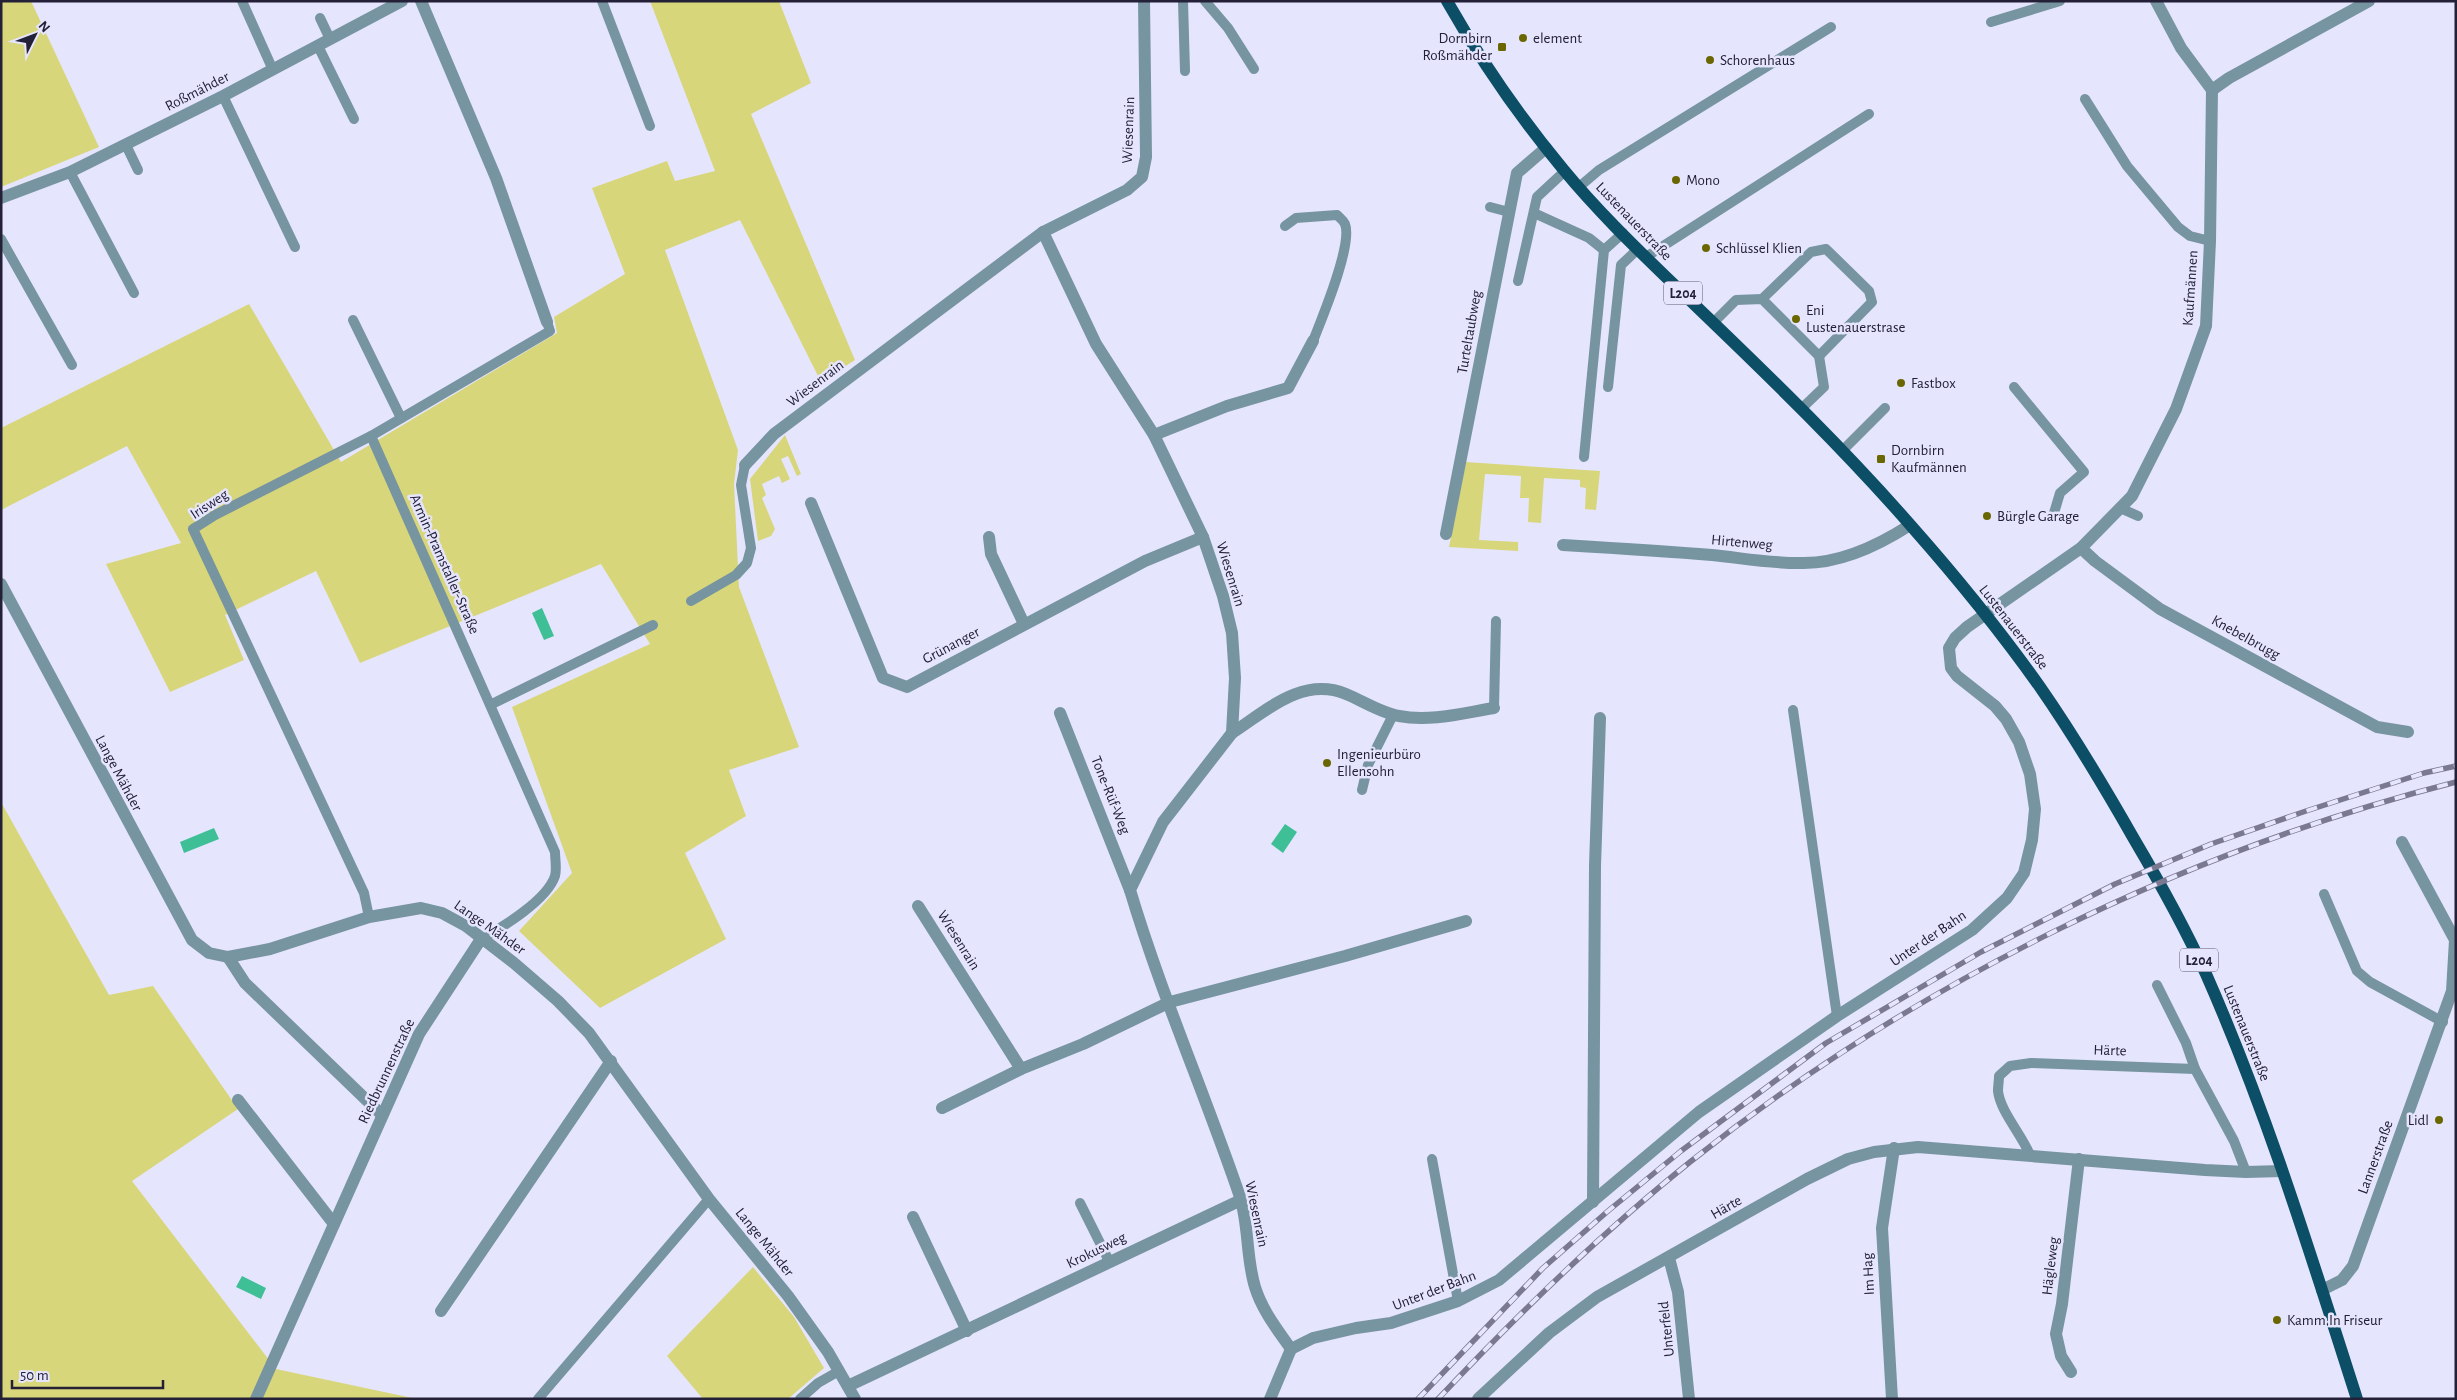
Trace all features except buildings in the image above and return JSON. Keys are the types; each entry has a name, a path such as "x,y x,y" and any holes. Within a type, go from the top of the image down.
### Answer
{"main road":[{"name":"Lustenauerstraße","path":"1447,1 1487,68 1565,171 1642,253 1842,451 1910,525 1986,614 2042,689 2111,798 2167,895 2204,971 2229,1029 2282,1171 2357,1399"}],"street":[{"name":"Roßmähder","path":"1,198 70,172 223,96 402,1"},
{"path":"421,1 496,178 548,322"},
{"name":"Wiesenrain","path":"746,465 774,434 1043,232 1127,190 1142,177 1146,157 1144,1"},
{"path":"2156,1 2181,48 2212,90 2229,78 2353,6 2369,1"},
{"name":"Kaufmännen","path":"1986,614 2081,548 2132,496 2176,409 2206,326 2210,241 2212,90"},
{"name":"Turteltaubweg","path":"1446,534 1517,173 1546,148"},
{"name":"Wiesenrain","path":"1043,232 1096,344 1154,434 1203,537 1223,596 1232,634 1235,678 1232,733"},
{"path":"1154,434 1227,406 1288,388 1313,341"},
{"name":"Grünanger","path":"811,504 883,678 907,687 1145,561 1203,537"},
{"name":"Hirtenweg","path":"1563,546 1669,552 1804,564 1831,560 1869,548 1910,525"},
{"path":"989,537 991,554 1024,624"},
{"name":"Knebelbrugg","path":"2081,548 2095,561 2160,609 2377,727 2408,732"},
{"name":"Lange Mähder","path":"1,584 192,940 209,953 228,957 270,949 369,917 421,908 442,913 466,926 514,963 558,1001 589,1033 709,1199 788,1296 828,1352 855,1399"},
{"name":"Unter der Bahn","path":"1290,1349 1313,1338 1356,1328 1391,1323 1458,1301 1499,1280 1699,1112 1837,1016 1972,930 2006,898 2024,873 2032,840 2035,809 2028,767 2019,742 2006,719 1995,706 1957,676 1951,668 1949,660 1949,648 1955,638 1986,614"},
{"path":"1130,890 1162,822 1232,733 1284,698 1316,688 1344,693 1393,715 1422,720 1494,708"},
{"name":"Tone-Rüf-Weg","path":"1060,713 1130,890"},
{"path":"1593,1202 1595,866 1600,718"},
{"name":"Lannerstraße","path":"2322,1290 2342,1280 2353,1266 2443,1022 2452,991 2455,940 2402,842"},
{"name":"Wiesenrain","path":"1130,890 1147,946 1170,1002 1241,1200 1255,1286 1269,1319 1290,1349"},
{"name":"Wiesenrain","path":"918,906 1021,1069"},
{"path":"942,1108 1021,1069 1083,1044 1170,1002 1344,956 1466,921"},
{"name":"Riedbrunnenstraße","path":"256,1399 419,1034 481,939"},
{"path":"228,957 245,983 382,1115"},
{"path":"441,1310 611,1061"},
{"path":"238,1100 334,1224"},
{"name":"Härte","path":"1478,1399 1521,1358 1578,1310 1807,1179 1841,1162 1874,1152 1894,1148 1918,1147 2246,1172 2282,1171"},
{"name":"Im Hag","path":"1892,1399 1882,1228 1894,1148"},
{"name":"Hägleweg","path":"2071,1372 2060,1356 2056,1334 2062,1304 2079,1159"},
{"name":"Krokusweg","path":"848,1386 1241,1200"},
{"path":"913,1217 966,1331"},
{"name":"Unterfeld","path":"1669,1258 1678,1292 1689,1399"},
{"path":"1270,1399 1290,1349"}],"lane":[{"path":"242,1 273,70"},
{"path":"602,1 650,126"},
{"path":"1184,1 1185,71"},
{"path":"1205,1 1228,28 1254,69"},
{"path":"1991,22 2060,1"},
{"path":"320,18 330,39"},
{"path":"1579,187 1599,170 1831,27"},
{"path":"318,46 354,120"},
{"path":"223,96 295,247"},
{"path":"2085,100 2126,166 2178,227 2190,236 2210,241"},
{"path":"1608,386 1621,265 1869,114"},
{"path":"126,144 138,170"},
{"path":"1518,281 1537,198 1565,171"},
{"path":"70,172 134,293"},
{"path":"1490,207 1509,212"},
{"path":"1534,213 1589,238 1604,250"},
{"path":"1285,226 1296,218 1337,215 1344,222 1346,231 1338,276 1313,341"},
{"path":"1584,457 1604,250 1623,233"},
{"path":"1,239 72,365"},
{"path":"1713,323 1736,300 1762,299 1811,252 1820,248 1826,249 1869,291 1872,302 1819,356"},
{"path":"1762,299 1819,356 1824,387 1801,409"},
{"path":"353,320 401,418"},
{"name":"Irisweg","path":"369,917 364,893 193,529 215,515 371,436 550,331 548,322"},
{"path":"2014,388 2084,472 2060,493 2054,513"},
{"path":"1842,451 1885,408"},
{"name":"Armin-Pramstaller-Straße","path":"371,436 492,704 555,852 556,875 545,891 510,923 481,939"},
{"name":"Wiesenrain","path":"691,601 736,575 747,563 751,548 741,485 746,465"},
{"path":"2120,508 2138,516"},
{"path":"1494,708 1496,620"},
{"path":"492,704 653,625"},
{"path":"1793,710 1837,1016"},
{"path":"1362,790 1368,765 1393,715"},
{"path":"2324,894 2357,971 2370,982 2443,1022"},
{"path":"2157,985 2186,1043 2195,1069 2234,1141 2246,1172"},
{"name":"Härte","path":"2030,1155 2025,1141 2003,1106 1998,1092 1999,1076 2010,1066 2031,1063 2195,1069"},
{"path":"1432,1159 1458,1301"},
{"path":"538,1399 709,1199"},
{"path":"1080,1203 1109,1261"},
{"path":"800,1399 818,1383 839,1371"}],"shaded area":[{"path":"1,1 31,1 99,147 1,187"},
{"path":"650,1 779,1 811,83 751,114 855,360 821,382 740,220 665,250 738,450 734,484 739,587 799,747 729,770 746,816 685,853 726,939 600,1008 519,931 572,873 512,707 650,644 601,564 360,663 316,571 225,615 244,660 170,692 106,564 181,543 127,446 1,510 1,428 249,304 341,462 557,333 554,317 625,274 592,188 667,161 675,181 715,171"},
{"path":"785,435 801,474 797,476 788,456 781,459 790,479 782,483 779,476 762,484 766,495 762,498 775,529 771,536 758,541 750,479"},
{"path":"1466,462 1600,471 1596,510 1585,509 1586,488 1580,487 1580,480 1544,478 1541,523 1528,522 1529,498 1520,498 1521,476 1485,474 1479,540 1518,542 1518,551 1449,547"},
{"path":"542,608 554,636 544,640 532,613"},
{"path":"1,802 109,995 153,986 238,1109 132,1181 276,1369 417,1399 1,1399"},
{"path":"1285,824 1297,832 1283,853 1271,844"},
{"path":"214,828 219,839 184,853 180,842"},
{"path":"753,1267 794,1317 824,1368 788,1399 703,1399 667,1356"},
{"path":"242,1276 266,1288 261,1299 236,1287"}],"railway":[{"path":"1418,1399 1543,1268 1608,1211 1681,1151 1826,1043 1981,952 2115,884 2211,844 2306,811 2424,773 2456,766"},
{"path":"1438,1399 1560,1276 1690,1162 1775,1098 1865,1038 1957,982 2053,932 2151,886 2252,846 2353,811 2456,782"}],"place":[{"name":"element","path":"1523,38"},
{"name":"Dornbirn Roßmähder","path":"1502,47"},
{"name":"Schorenhaus","path":"1710,60"},
{"name":"Mono","path":"1676,180"},
{"name":"Schlüssel Klien","path":"1706,248"},
{"name":"Eni Lustenauerstrase","path":"1796,319"},
{"name":"Fastbox","path":"1901,383"},
{"name":"Dornbirn Kaufmännen","path":"1881,459"},
{"name":"Bürgle Garage","path":"1987,516"},
{"name":"Ingenieurbüro Ellensohn","path":"1327,763"},
{"name":"Lidl","path":"2439,1120"},
{"name":"Kamm.In Friseur","path":"2277,1320"}]}
